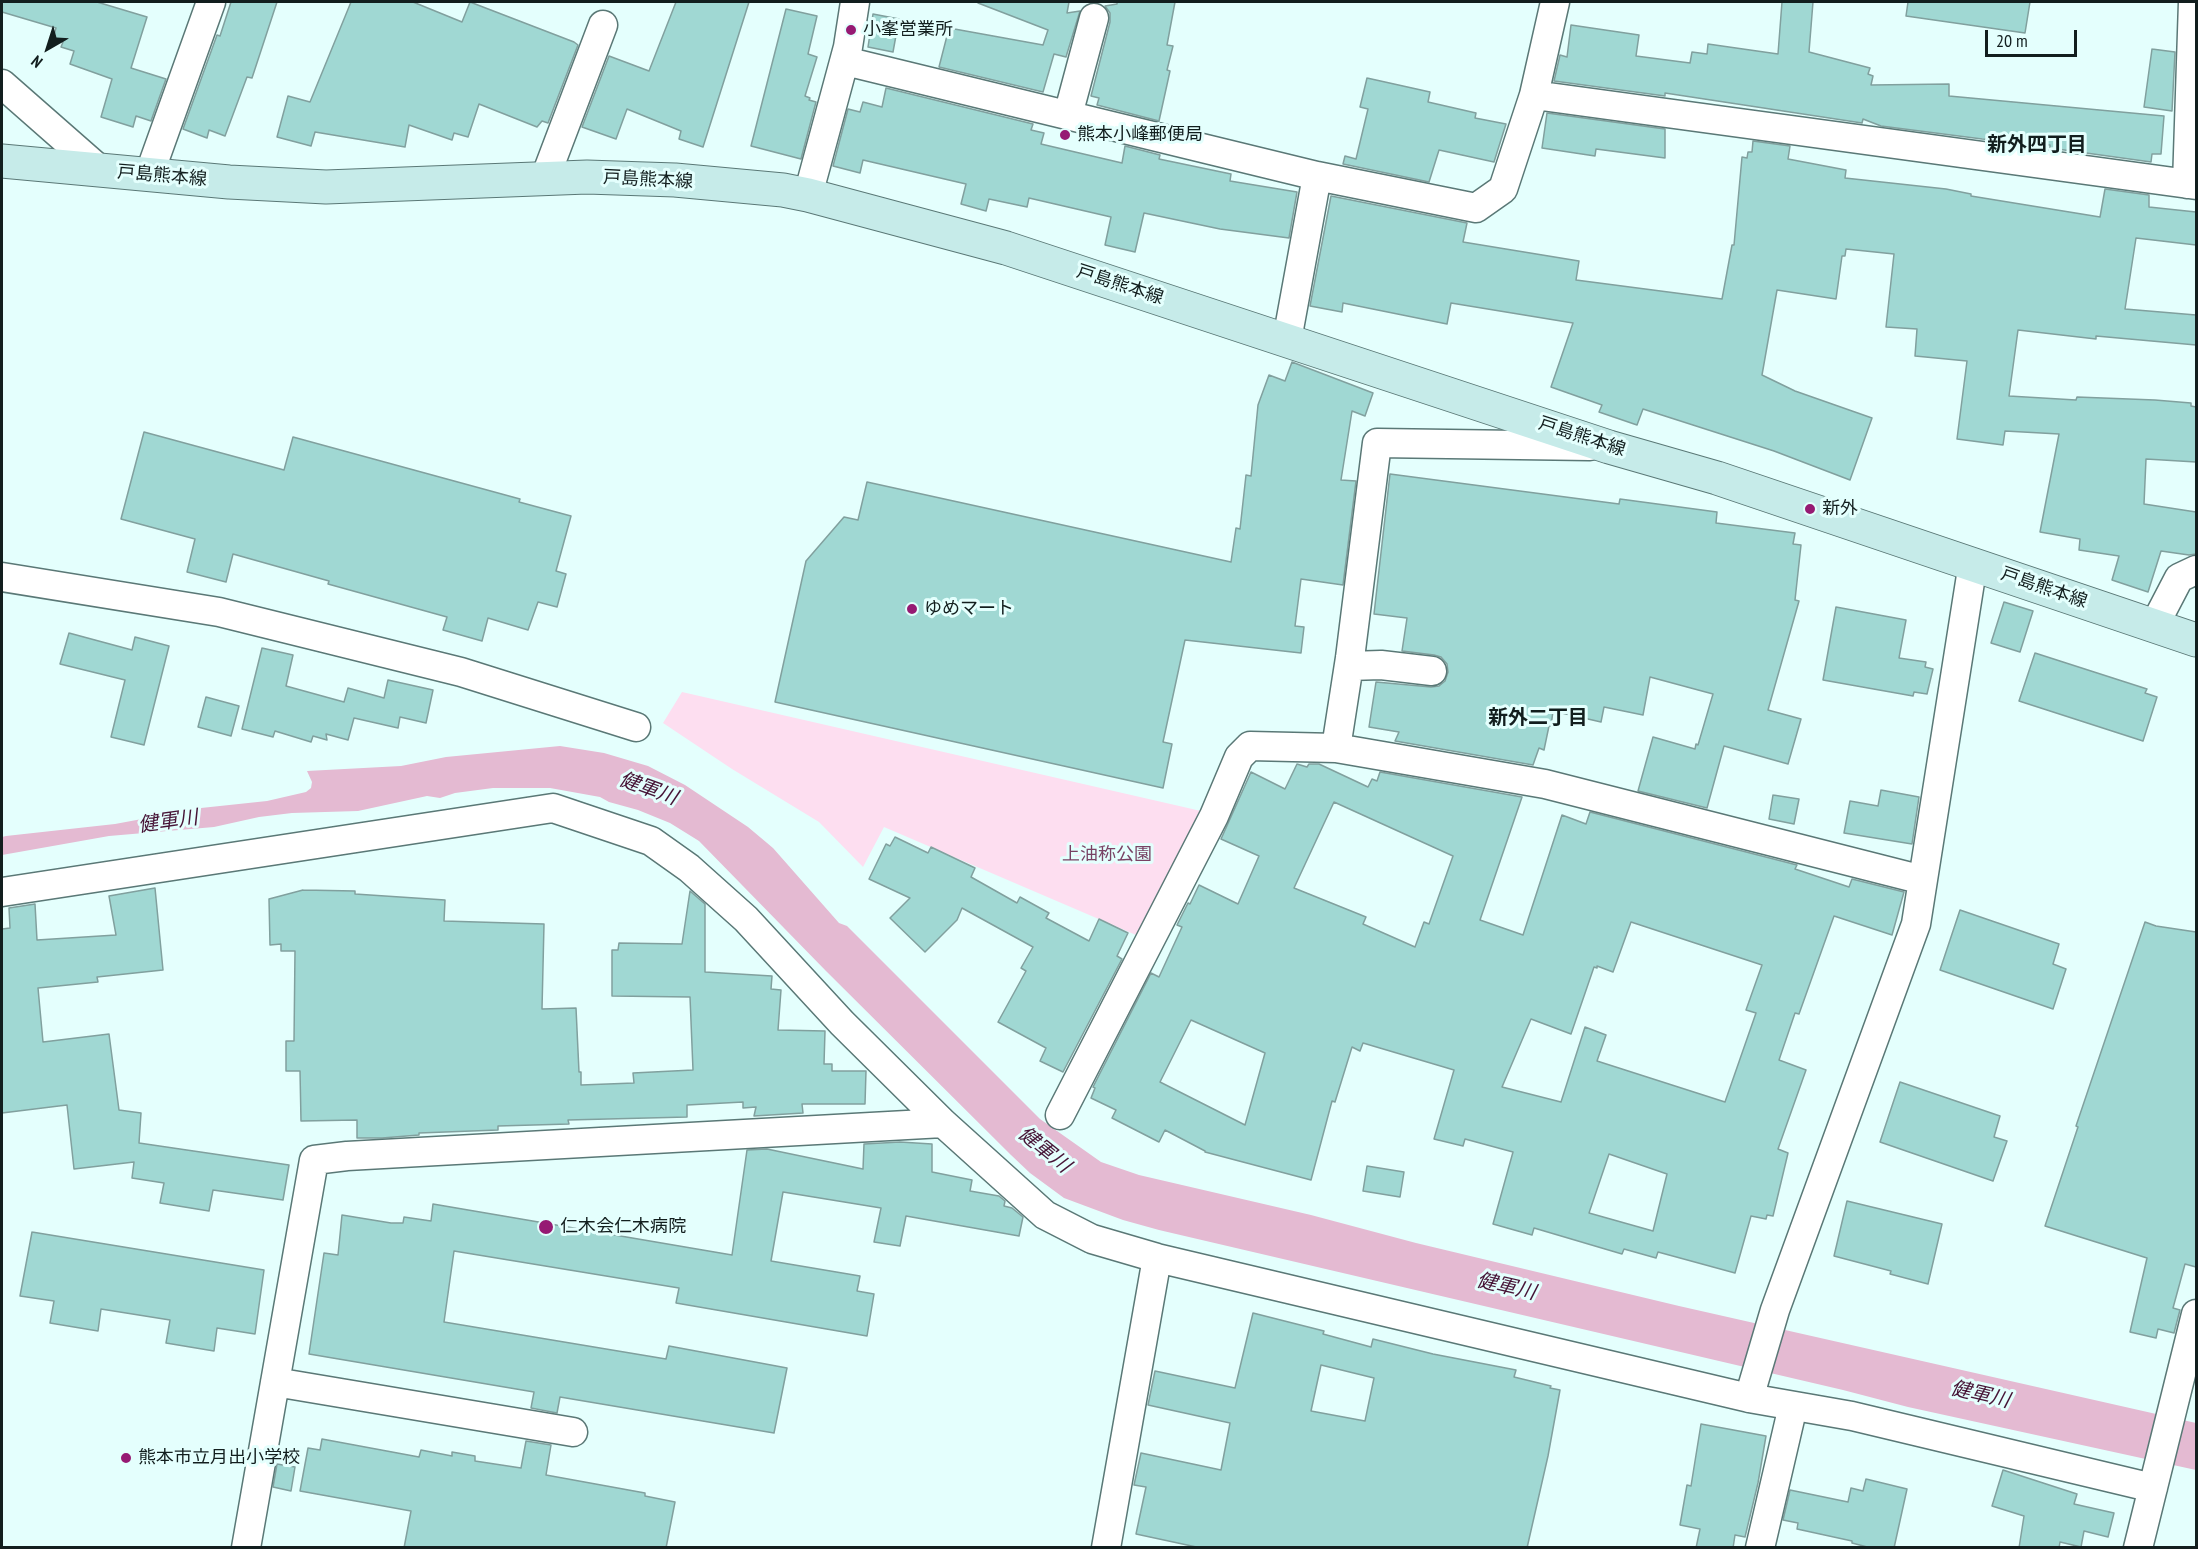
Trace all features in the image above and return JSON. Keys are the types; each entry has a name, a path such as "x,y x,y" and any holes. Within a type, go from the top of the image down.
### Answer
{"main road":[{"name":"戸島熊本線","path":"2,161 229,182 326,187 587,177 675,180 783,190 808,195 1006,248 1609,447 1727,482 1973,563 2196,640"}],"street":[{"path":"149,175 211,2"},
{"path":"808,195 845,61 855,2"},
{"path":"845,61 1317,176 1476,208 1503,189 1534,95 1555,2"},
{"path":"1534,95 2192,184 2193,2"},
{"path":"1068,116 1094,18"},
{"path":"545,178 603,25"},
{"path":"2,84 100,170"},
{"path":"1287,340 1317,176"},
{"path":"1336,748 1349,666 1377,442 1609,447"},
{"path":"1751,1390 1775,1310 1916,924 1973,563"},
{"path":"2154,626 2179,578 2196,570"},
{"path":"2,578 219,612 461,672 636,727"},
{"path":"1349,666 1381,665 1432,670"},
{"path":"1060,1115 1214,816 1239,757 1251,746 1336,748 1545,784 1923,880"},
{"path":"2,892 553,808 651,841 689,868 746,919 842,1023 943,1123 1045,1215 1092,1239 1157,1258 1751,1390 1793,1406 1852,1416 2154,1484"},
{"path":"246,1548 314,1160 347,1156 943,1123"},
{"path":"1106,1548 1157,1258"},
{"path":"2138,1548 2196,1314"},
{"path":"275,1382 573,1432"},
{"path":"1760,1548 1793,1406"}],"green space":[{"name":"上油称公園","path":"682,692 1201,811 1136,935 884,827 863,867 819,822 732,769 663,723"}],"water":[{"name":"健軍川","path":"560,746 604,753 648,766 685,785 748,827 773,848 839,923 847,926 1040,1119 1101,1162 1139,1175 1679,1306 2196,1423 2196,1470 1908,1407 1159,1230 1123,1220 1064,1198 1030,1173 1011,1155 699,841 670,823 600,797 550,788 493,788 455,793 440,798 427,796 358,811 292,813 259,817 214,827 109,836 2,855 2,837 6,836 115,824 201,808 267,801 306,792 311,788 312,782 307,771 401,766 446,757"}],"building":[{"path":"2,2 97,2 147,17 131,68 166,79 151,121 136,116 133,127 101,117 112,79 70,64 74,51 61,47 63,42 53,38 56,28 2,12"},
{"path":"231,2 277,2 252,78 247,77 225,136 209,130 207,138 183,129"},
{"path":"351,2 413,2 462,22 470,2 574,42 578,45 548,123 542,121 537,127 479,104 468,137 454,133 452,140 409,125 405,147 315,132 311,146 277,137 288,96 310,102"},
{"path":"676,2 749,2 703,147 679,139 681,131 627,109 616,139 582,127 609,56 649,71"},
{"path":"978,2 1069,2 1067,13 1080,11 1066,57 1054,54 1043,92 939,67 949,28 1043,45 1048,30"},
{"path":"1117,2 1175,2 1167,45 1173,46 1167,70 1170,71 1159,121 1097,105 1099,98 1091,96 1110,22 1110,13 1105,6 1117,4"},
{"path":"1782,2 1813,2 1809,52 1870,68 1868,74 1873,76 1871,85 1949,84 1949,96 2164,116 2161,154 2152,154 2151,162 2050,148 2050,145 1881,126 1863,119 1862,123 1665,93 1665,96 1554,81 1560,55 1567,57 1571,25 1639,35 1636,56 1690,63 1692,52 1707,54 1708,44 1778,54"},
{"path":"1908,2 2030,2 2025,33 1906,16"},
{"path":"786,9 817,16 808,54 817,57 805,96 816,102 801,159 751,146"},
{"path":"873,14 899,19 893,52 868,47"},
{"path":"2152,49 2175,52 2172,111 2144,107"},
{"path":"1367,78 1430,92 1428,102 1476,113 1475,118 1506,124 1494,162 1439,150 1429,182 1343,164 1345,156 1356,159 1368,109 1360,107"},
{"path":"886,88 1033,124 1031,130 1044,133 1041,144 1122,163 1125,146 1160,155 1159,159 1231,174 1230,181 1297,192 1289,238 1220,229 1144,213 1135,252 1105,245 1111,217 1029,198 1027,207 989,199 986,211 961,204 966,184 863,160 860,173 833,166 848,109 860,112 863,102 882,107"},
{"path":"1547,113 1665,129 1665,158 1596,149 1595,156 1542,148"},
{"path":"1753,141 1790,146 1788,159 1846,170 1845,178 1946,189 1971,194 1971,196 2100,217 2105,189 2149,195 2149,207 2196,212 2196,245 2136,238 2125,309 2196,315 2196,345 2096,336 2096,339 2018,330 2009,396 2076,400 2077,397 2155,400 2191,403 2191,406 2196,407 2196,462 2146,459 2144,504 2196,512 2196,554 2161,551 2148,592 2112,580 2119,556 2079,550 2080,539 2040,532 2059,434 2005,431 2003,445 1957,439 1967,361 1915,356 1917,329 1886,327 1894,254 1846,249 1845,256 1842,256 1836,299 1777,290 1762,375 1795,391 1872,418 1850,480 1774,451 1643,409 1637,425 1599,412 1602,405 1551,387 1573,323 1451,303 1447,324 1343,303 1342,312 1310,306 1331,196 1467,223 1463,242 1579,261 1576,280 1722,299 1732,245 1734,245 1742,157 1747,158 1748,152 1752,152"},
{"path":"1292,362 1373,393 1365,416 1352,411 1341,480 1356,481 1343,585 1301,579 1295,626 1304,627 1301,653 1185,640 1163,742 1172,744 1163,788 775,702 806,561 844,517 858,520 867,482 1231,562 1236,528 1240,529 1246,475 1251,476 1258,405 1269,375 1285,381"},
{"path":"144,432 284,470 293,437 520,499 519,502 571,516 556,571 566,574 557,607 538,602 528,630 488,618 482,641 443,630 447,617 328,584 329,581 233,554 226,582 187,572 195,539 121,519"},
{"path":"1390,474 1619,504 1620,499 1717,512 1716,523 1795,533 1793,544 1801,545 1795,600 1799,601 1768,710 1801,719 1788,764 1724,746 1707,808 1638,791 1653,737 1695,749 1713,694 1650,677 1643,715 1604,707 1601,722 1553,711 1544,750 1539,748 1533,765 1395,741 1399,732 1369,727 1376,682 1439,686 1445,681 1448,672 1447,664 1441,657 1402,651 1407,618 1374,614"},
{"path":"2004,602 2033,611 2020,652 1991,643"},
{"path":"1836,607 1906,620 1899,658 1926,662 1925,667 1933,669 1927,694 1914,692 1913,696 1823,680"},
{"path":"69,633 132,650 135,637 169,646 144,745 111,737 125,680 60,664"},
{"path":"262,648 293,655 286,686 344,702 348,688 384,698 388,680 433,690 426,723 400,717 398,728 354,718 348,740 326,734 327,740 313,736 311,742 275,731 273,737 242,729"},
{"path":"2035,653 2147,689 2145,693 2157,697 2143,741 2019,701"},
{"path":"206,697 239,706 231,736 198,727"},
{"path":"1297,764 1307,767 1309,764 1319,764 1368,787 1372,779 1377,781 1380,772 1522,797 1480,920 1523,935 1562,815 1586,824 1590,812 1797,865 1795,869 1849,887 1852,879 1904,892 1892,935 1834,916 1799,1014 1795,1013 1779,1060 1806,1070 1778,1149 1788,1153 1773,1216 1767,1215 1766,1219 1751,1216 1735,1273 1658,1252 1656,1258 1624,1249 1622,1254 1534,1228 1532,1235 1493,1224 1513,1152 1465,1139 1463,1146 1434,1139 1454,1070 1363,1043 1360,1051 1352,1047 1335,1102 1332,1101 1311,1180 1205,1152 1165,1130 1159,1142 1112,1118 1116,1110 1091,1098 1095,1088 1093,1087 1151,973 1159,977 1182,927 1177,925 1199,885 1238,904 1259,856 1221,839 1251,772 1285,789","holes":["1334,802 1453,856 1429,924 1424,922 1415,947 1363,924 1366,917 1294,888","1631,922 1762,965 1746,1010 1756,1013 1725,1102 1597,1061 1606,1035 1585,1027 1561,1102 1502,1087 1531,1019 1571,1034 1594,967 1613,972","1191,1020 1265,1053 1245,1125 1160,1082","1609,1154 1667,1174 1653,1231 1589,1213"]},
{"path":"1881,790 1919,797 1912,844 1844,833 1850,801 1878,806"},
{"path":"1773,795 1799,799 1794,824 1769,819"},
{"path":"895,837 928,853 931,847 975,868 971,877 1017,903 1020,897 1049,913 1046,918 1089,941 1099,919 1128,933 1117,956 1122,959 1063,1072 1040,1061 1046,1048 998,1022 1026,971 1021,968 1033,947 962,908 957,920 925,952 890,918 910,898 869,879 886,844 890,846"},
{"path":"155,888 163,970 97,977 98,982 38,988 43,1042 109,1034 119,1110 141,1113 139,1143 289,1165 283,1200 213,1190 209,1211 160,1203 164,1183 132,1178 134,1162 74,1169 67,1105 2,1113 2,929 10,928 9,908 35,904 37,940 116,935 109,896"},
{"path":"303,890 355,891 355,894 445,900 444,921 544,924 542,1009 576,1008 581,1085 634,1083 633,1073 693,1070 690,997 612,996 612,950 618,950 619,943 682,944 690,891 705,904 705,972 772,976 771,989 781,990 778,1030 825,1031 824,1064 832,1064 832,1071 866,1071 865,1104 802,1104 803,1113 754,1116 756,1107 743,1108 743,1102 687,1105 687,1117 568,1120 569,1124 498,1126 498,1130 419,1133 419,1135 382,1138 357,1138 357,1120 301,1121 300,1071 286,1071 286,1041 294,1041 295,951 281,951 281,944 270,945 269,899"},
{"path":"1960,910 2059,944 2053,964 2066,969 2053,1009 1940,970"},
{"path":"2145,922 2156,926 2196,932 2196,1267 2185,1264 2173,1308 2180,1310 2174,1333 2158,1329 2156,1338 2130,1332 2147,1258 2045,1226"},
{"path":"1900,1082 2000,1116 1994,1137 2007,1141 1993,1181 1880,1142"},
{"path":"900,1142 932,1144 932,1172 972,1180 970,1191 999,1196 1005,1201 1004,1206 1012,1208 1023,1217 1019,1236 906,1216 900,1246 874,1242 881,1208 783,1192 771,1261 860,1276 857,1291 874,1294 867,1336 676,1303 679,1288 454,1251 444,1322 666,1359 669,1346 787,1368 774,1433 560,1397 557,1413 531,1408 534,1392 309,1354 324,1253 338,1255 342,1215 391,1223 403,1223 404,1217 431,1221 433,1204 732,1255 747,1150 767,1149 863,1169 864,1144"},
{"path":"1367,1166 1404,1172 1400,1197 1363,1191"},
{"path":"1847,1201 1942,1224 1928,1284 1890,1274 1891,1271 1834,1256"},
{"path":"32,1232 264,1270 255,1334 217,1328 214,1351 166,1343 170,1320 101,1309 98,1331 50,1323 54,1301 20,1296"},
{"path":"1253,1313 1324,1331 1323,1334 1371,1347 1373,1339 1433,1354 1516,1370 1514,1377 1560,1390 1527,1548 1201,1548 1136,1534 1146,1487 1134,1485 1141,1453 1221,1470 1230,1423 1148,1405 1155,1371 1235,1388","holes":["1321,1365 1374,1378 1365,1421 1311,1411"]},
{"path":"1701,1424 1766,1436 1745,1537 1735,1535 1733,1548 1696,1548 1700,1529 1680,1525 1687,1485 1691,1486"},
{"path":"322,1439 419,1457 421,1450 452,1456 452,1452 475,1456 475,1461 521,1468 526,1441 551,1445 546,1475 645,1493 645,1496 675,1502 666,1548 404,1548 411,1511 300,1491 308,1448 320,1450"},
{"path":"277,1464 295,1467 291,1491 273,1487"},
{"path":"2003,1470 2077,1494 2074,1504 2114,1513 2108,1537 2084,1531 2081,1547 2060,1542 2059,1548 2019,1548 2024,1516 1992,1506"},
{"path":"1866,1479 1907,1489 1894,1548 1871,1548 1852,1543 1852,1541 1797,1529 1798,1523 1783,1520 1790,1490 1848,1502 1851,1488 1863,1491"}],"place":[{"name":"小峯営業所","path":"851,30"},
{"name":"熊本小峰郵便局","path":"1065,135"},
{"name":"新外","path":"1810,509"},
{"name":"ゆめマート","path":"912,609"},
{"name":"仁木会仁木病院","path":"546,1227"},
{"name":"熊本市立月出小学校","path":"126,1458"}],"district":[{"name":"新外四丁目","path":"2037,145"},
{"name":"新外二丁目","path":"1538,718"}]}
